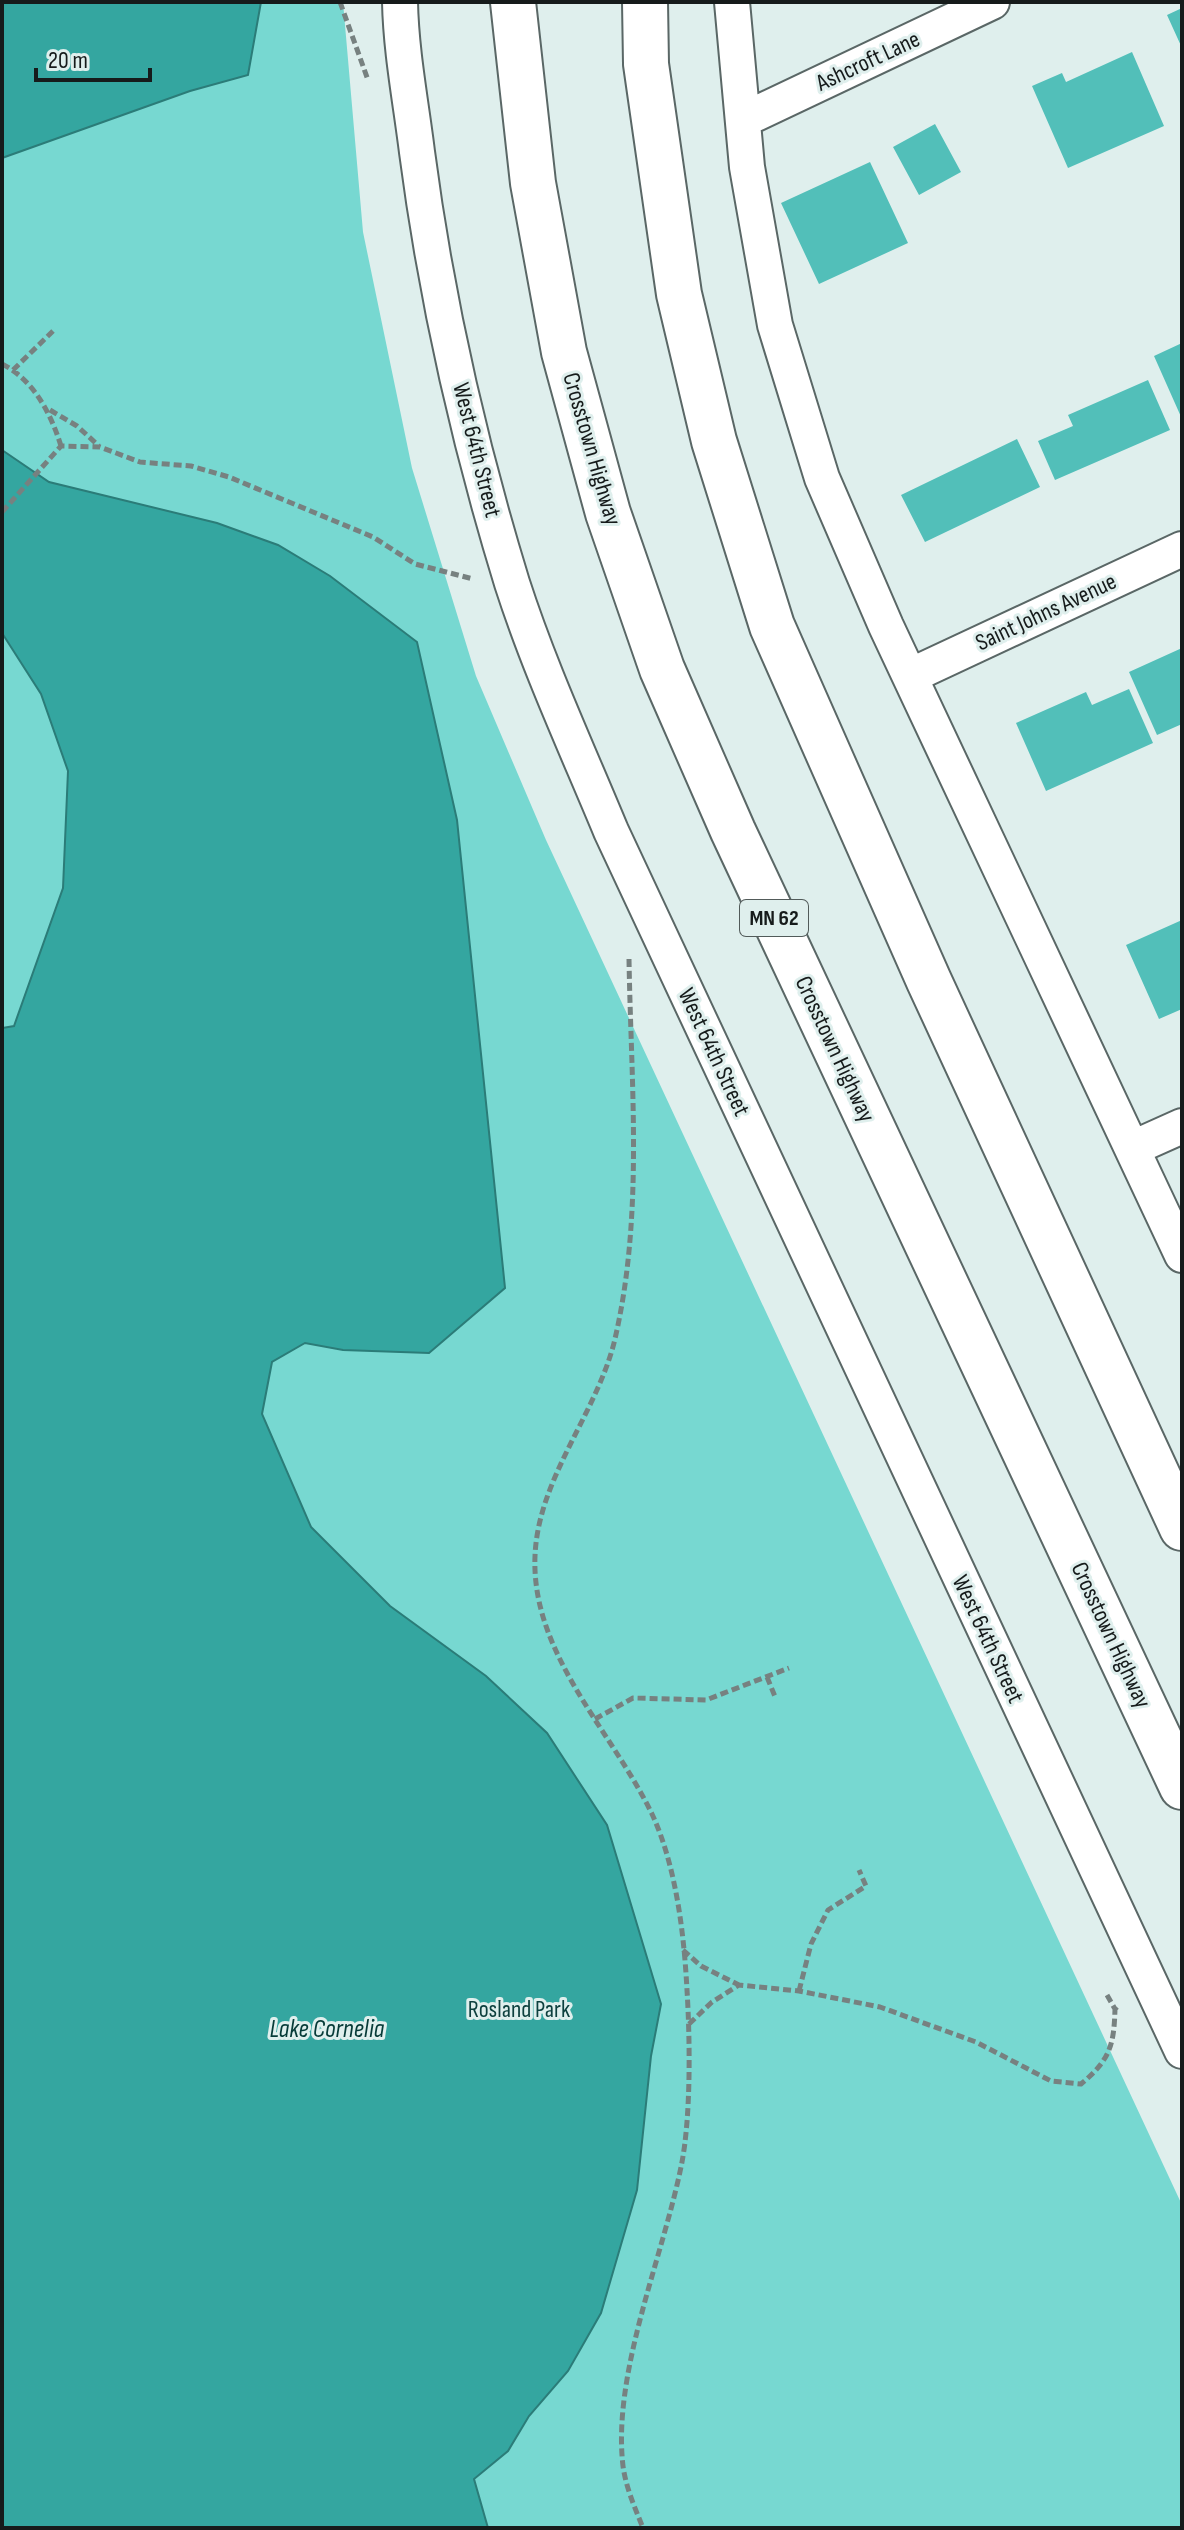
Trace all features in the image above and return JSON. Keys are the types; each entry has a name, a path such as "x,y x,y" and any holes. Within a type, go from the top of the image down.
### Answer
{"highway":[{"name":"Crosstown Highway","path":"513,2 533,183 564,352 608,513 662,669 740,845 1182,1787"},
{"path":"645,2 646,64 679,294 714,441 772,626 929,981 1182,1528"}],"street":[{"name":"West 64th Street","path":"400,2 424,202 447,328 477,457 513,585 551,687 624,860 1182,2051"},
{"path":"732,2 747,167 775,325 822,478 910,676 1182,1255"},
{"name":"Ashcroft Lane","path":"743,120 992,2"},
{"name":"Saint Johns Avenue","path":"910,676 1182,549"},
{"path":"1133,1148 1182,1126"}],"path":[{"path":"340,2 370,87"},
{"path":"13,370 53,331"},
{"path":"2,364 13,370 50,410 77,426 100,447"},
{"path":"50,410 61,446"},
{"path":"2,512 61,446 100,447 140,462 191,466 229,477 373,537 415,564 477,580 473,565"},
{"path":"629,952 634,1189 630,1242 613,1344 596,1394 548,1497 539,1524 535,1559 539,1599 549,1638 653,1816 668,1861 683,1950 688,2025 683,2155 638,2336 622,2434 623,2468 643,2528"},
{"path":"595,1719 633,1698 706,1700 789,1668"},
{"path":"767,1677 776,1699"},
{"path":"799,1991 811,1944 828,1910 866,1886 859,1870"},
{"path":"683,1950 701,1966 739,1985 799,1991 880,2007 976,2042 1051,2081 1081,2084 1102,2067 1114,2038 1115,2009"},
{"path":"688,2025 712,2002 739,1985"}],"green space":[{"name":"Rosland Park","path":"2,2 343,2 363,232 412,468 476,676 546,840 1182,2205 1182,2528 2,2528"}],"water":[{"path":"2,2 261,2 248,75 190,91 2,158"},
{"name":"Lake Cornelia","path":"2,450 49,482 217,523 278,545 330,576 417,642 457,820 505,1288 429,1353 343,1350 305,1343 272,1362 262,1414 311,1527 390,1606 486,1676 547,1733 607,1825 661,2004 651,2056 637,2190 601,2313 568,2371 529,2416 508,2451 474,2479 488,2528 2,2528 2,1028 14,1026 63,888 68,771 41,694 2,633"}],"building":[{"path":"1182,8 1182,48 1167,15"},
{"path":"1132,52 1164,126 1068,168 1032,86 1062,73 1066,82"},
{"path":"935,124 961,172 919,195 893,147"},
{"path":"870,162 908,243 819,284 781,203"},
{"path":"1182,343 1182,419 1154,356"},
{"path":"1148,380 1170,430 1055,480 1038,441 1073,426 1068,415"},
{"path":"1017,439 1040,487 925,542 901,495"},
{"path":"1182,648 1182,724 1157,735 1129,672"},
{"path":"1129,689 1153,743 1046,791 1016,723 1086,692 1092,705"},
{"path":"1182,920 1182,1009 1159,1019 1126,945"}]}
